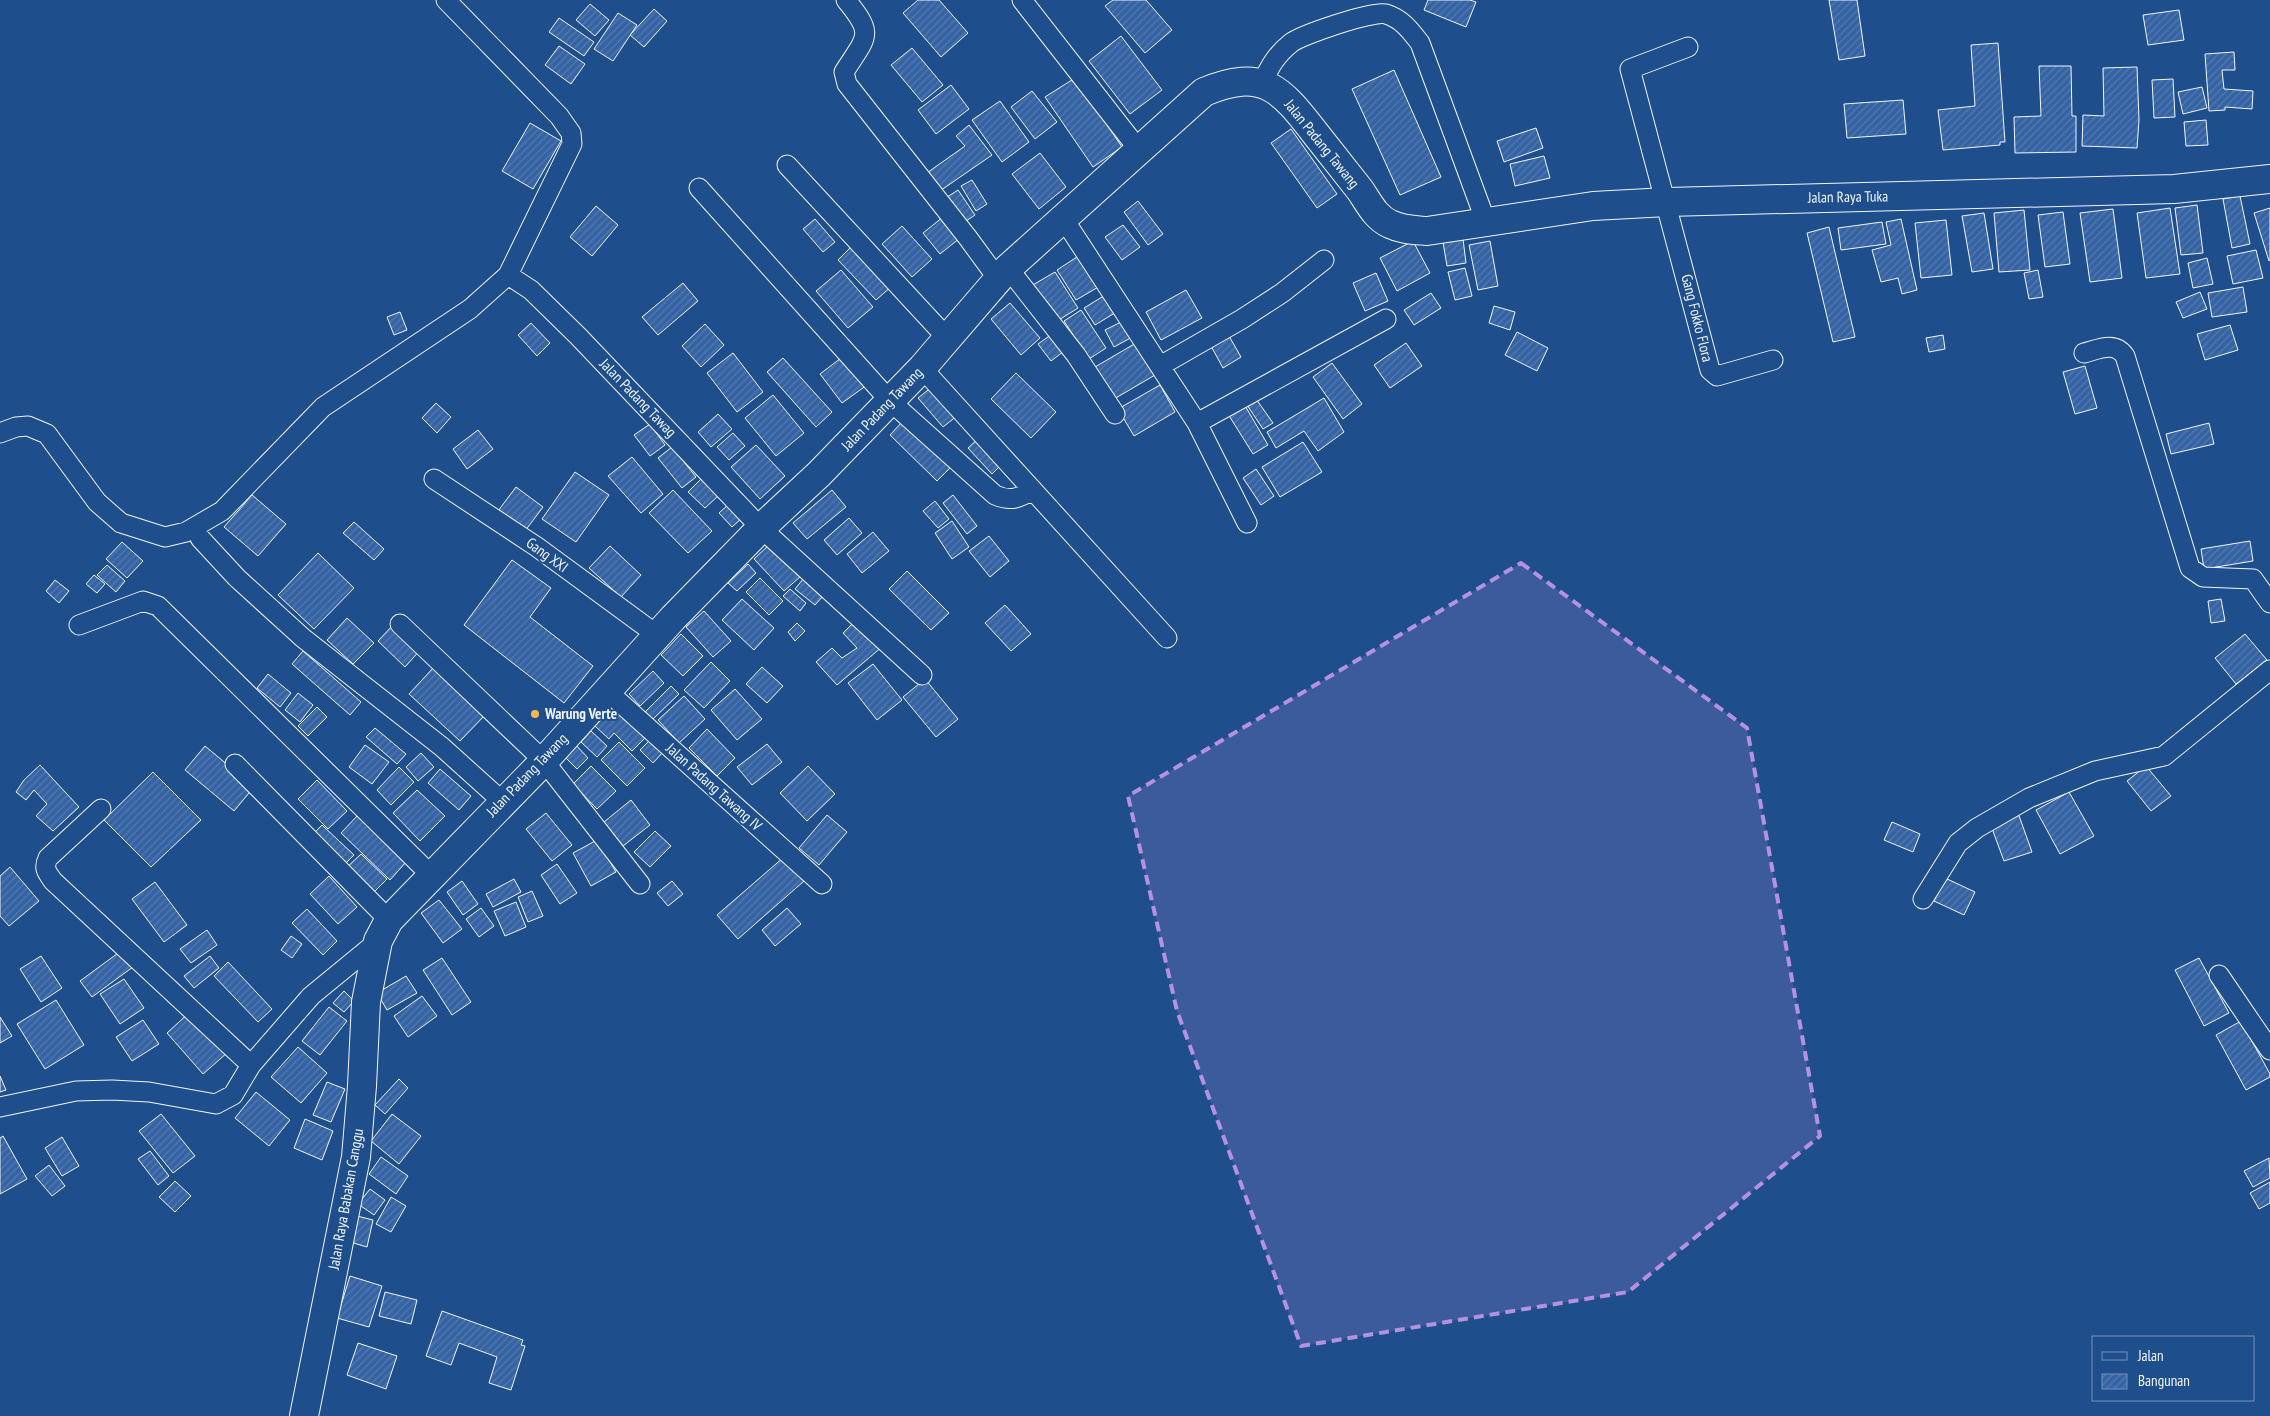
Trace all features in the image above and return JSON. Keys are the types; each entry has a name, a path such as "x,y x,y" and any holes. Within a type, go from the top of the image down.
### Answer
{"street":[{"path":"0,433 28,426 48,434 97,502 121,523 165,537 186,532 222,511 323,406 470,309 508,275 572,144 570,133 559,116 446,0"},
{"path":"846,0 863,20 867,32 863,43 844,72 847,84 968,238 1076,354 1115,414"},
{"path":"1022,0 1139,150"},
{"path":"1262,83 1274,58 1293,41 1364,15 1384,13 1404,22 1420,43 1486,222"},
{"path":"1667,202 1630,69 1688,47"},
{"name":"Jalan Padang Tawang","path":"381,937 431,875 544,761 657,635 762,528 819,474 922,368 1003,274 1204,92 1224,83 1262,83 1275,88 1290,101 1362,193 1376,215 1390,224 1407,230 1427,231"},
{"path":"787,164 948,339"},
{"name":"Jalan Raya Tuka","path":"1427,231 1593,206 1667,202 2174,189 2270,179"},
{"path":"699,188 890,401 995,495 1011,500 1018,499 1033,490"},
{"name":"Gang Fokko Flora","path":"1667,202 1710,370 1717,376 1773,360"},
{"path":"1063,218 1196,423 1247,524"},
{"path":"1160,366 1242,319 1282,293 1324,260"},
{"name":"Jalan Padang Tawag","path":"508,275 531,290 578,336 762,528 922,674"},
{"path":"1196,423 1386,319"},
{"path":"2084,353 2110,347 2120,349 2126,356 2190,568 2203,577 2253,579 2270,603"},
{"path":"922,368 1168,638"},
{"name":"Gang XXI","path":"434,479 537,546 657,635"},
{"path":"200,538 237,578 303,638 442,747 503,802"},
{"path":"79,625 143,600 158,606 431,875"},
{"path":"400,624 544,761 640,884"},
{"path":"1923,899 1958,843 1977,828 2029,798 2095,771 2164,756 2270,670"},
{"name":"Jalan Padang Tawang IV","path":"606,690 822,884"},
{"path":"0,1107 76,1091 112,1090 149,1092 216,1104 232,1095 251,1065 311,996 381,937 234,764"},
{"path":"101,809 48,858 44,865 45,870 53,881 251,1065"},
{"name":"Jalan Raya Babakan Canggu","path":"304,1416 356,1157 366,1002 381,937"},
{"path":"2219,975 2270,1050"}],"highlighted area":[{"path":"1521,563 1747,728 1820,1136 1628,1292 1301,1346 1177,1011 1128,796"}],"building":[{"path":"918,0 939,0 968,33 941,57 903,13"},
{"path":"1113,0 1146,0 1172,30 1145,53 1105,6"},
{"path":"1428,0 1470,0 1476,2 1466,27 1424,10"},
{"path":"1829,0 1857,0 1865,56 1839,60"},
{"path":"590,4 609,20 595,36 576,20"},
{"path":"654,9 667,21 644,47 630,35"},
{"path":"2179,10 2184,40 2148,45 2143,15"},
{"path":"618,13 637,25 613,61 594,49"},
{"path":"559,18 594,42 584,56 549,32"},
{"path":"1121,36 1162,90 1130,114 1089,61"},
{"path":"1998,43 2005,142 2000,142 2000,145 1943,150 1938,110 1975,106 1971,45"},
{"path":"559,46 585,64 571,84 545,65"},
{"path":"912,48 943,85 922,102 891,65"},
{"path":"2234,52 2235,70 2222,70 2224,89 2253,91 2252,109 2225,107 2225,110 2209,111 2205,54"},
{"path":"2039,66 2071,66 2072,116 2076,116 2076,152 2015,153 2014,117 2041,116"},
{"path":"2137,67 2139,120 2137,148 2082,146 2083,115 2104,116 2103,68"},
{"path":"1394,70 1441,177 1400,195 1352,89"},
{"path":"1075,78 1122,147 1093,167 1045,97"},
{"path":"2173,79 2175,117 2154,118 2152,80"},
{"path":"951,85 969,109 936,134 918,110"},
{"path":"2202,87 2207,108 2183,114 2178,92"},
{"path":"1032,91 1057,122 1035,139 1011,107"},
{"path":"1903,100 1906,134 1847,138 1844,104"},
{"path":"1000,101 1029,142 1002,162 972,120"},
{"path":"2206,120 2208,145 2186,146 2184,122"},
{"path":"530,123 561,141 533,189 502,171"},
{"path":"969,125 992,155 937,193 924,175 965,146 956,136"},
{"path":"1536,128 1543,148 1504,162 1497,141"},
{"path":"1291,129 1337,194 1317,208 1271,143"},
{"path":"1040,153 1066,187 1039,209 1012,174"},
{"path":"1544,156 1550,178 1515,186 1510,164"},
{"path":"972,180 987,204 976,211 961,186"},
{"path":"958,190 975,215 960,225 944,199"},
{"path":"2240,196 2250,244 2232,248 2223,199"},
{"path":"1138,201 1163,234 1148,245 1124,212"},
{"path":"2197,205 2203,253 2181,255 2175,208"},
{"path":"596,206 618,225 592,256 570,237"},
{"path":"2170,208 2180,274 2146,278 2137,213"},
{"path":"2270,208 2270,260 2269,261 2254,213"},
{"path":"2113,209 2122,278 2090,282 2080,213"},
{"path":"2024,210 2030,270 1999,272 1994,213"},
{"path":"2063,212 2070,264 2045,267 2038,215"},
{"path":"1984,213 1993,269 1972,272 1962,216"},
{"path":"943,217 960,238 940,254 923,233"},
{"path":"815,219 835,242 823,252 803,229"},
{"path":"1901,219 1917,290 1902,294 1898,278 1881,282 1872,250 1891,245 1886,222"},
{"path":"1946,220 1952,275 1921,278 1915,223"},
{"path":"1882,222 1886,244 1841,250 1838,228"},
{"path":"1123,225 1140,247 1122,260 1105,237"},
{"path":"902,226 932,259 912,277 882,244"},
{"path":"1829,227 1855,337 1833,342 1807,233"},
{"path":"1463,239 1466,263 1447,266 1443,242"},
{"path":"1413,241 1430,273 1397,291 1380,258"},
{"path":"1490,241 1498,286 1478,290 1469,245"},
{"path":"853,245 892,286 876,300 838,260"},
{"path":"2256,250 2263,278 2233,284 2227,256"},
{"path":"1080,255 1100,286 1076,300 1057,270"},
{"path":"2207,258 2213,284 2193,288 2188,263"},
{"path":"1465,268 1472,296 1455,300 1448,272"},
{"path":"841,270 873,307 848,328 816,291"},
{"path":"2038,270 2043,297 2029,299 2024,273"},
{"path":"1055,272 1078,308 1054,323 1031,286"},
{"path":"1376,273 1388,301 1365,311 1353,283"},
{"path":"683,283 698,301 658,335 642,317"},
{"path":"2243,287 2247,312 2212,317 2208,293"},
{"path":"1186,290 1202,318 1161,340 1146,312"},
{"path":"2200,292 2207,309 2183,318 2176,302"},
{"path":"1431,293 1441,308 1414,325 1404,310"},
{"path":"1107,294 1118,311 1095,325 1084,308"},
{"path":"1010,303 1040,338 1021,355 991,319"},
{"path":"1494,306 1515,312 1510,330 1489,323"},
{"path":"1081,310 1106,348 1089,359 1064,321"},
{"path":"400,312 407,330 394,335 387,317"},
{"path":"1127,319 1136,335 1114,347 1105,330"},
{"path":"531,323 550,343 537,356 518,335"},
{"path":"705,324 724,345 701,367 682,346"},
{"path":"2230,325 2238,350 2205,360 2197,334"},
{"path":"1055,332 1068,348 1051,361 1038,344"},
{"path":"1517,332 1548,348 1537,371 1505,355"},
{"path":"1943,335 1945,349 1929,352 1926,338"},
{"path":"1229,336 1241,357 1223,368 1211,346"},
{"path":"1136,343 1155,375 1114,399 1095,367"},
{"path":"1406,343 1422,366 1390,388 1374,365"},
{"path":"733,353 763,392 737,412 707,373"},
{"path":"845,355 867,385 842,403 820,374"},
{"path":"783,358 832,412 816,427 767,372"},
{"path":"1332,363 1362,404 1343,419 1313,377"},
{"path":"2085,366 2097,408 2075,414 2063,372"},
{"path":"1016,373 1056,412 1031,438 991,399"},
{"path":"1160,385 1175,412 1134,436 1118,409"},
{"path":"933,386 958,415 943,427 918,398"},
{"path":"773,395 804,433 776,456 745,418"},
{"path":"1254,396 1273,423 1263,429 1245,402"},
{"path":"1324,398 1344,432 1318,451 1304,431 1276,448 1267,432"},
{"path":"436,403 451,417 437,433 422,418"},
{"path":"1244,404 1268,445 1253,454 1228,414"},
{"path":"718,414 732,429 711,447 698,432"},
{"path":"903,421 951,467 937,481 890,435"},
{"path":"2209,423 2214,444 2171,454 2166,434"},
{"path":"650,424 665,445 650,456 634,435"},
{"path":"478,430 493,449 467,469 453,449"},
{"path":"733,433 745,446 729,460 717,447"},
{"path":"980,437 1003,463 992,474 968,448"},
{"path":"1303,442 1322,472 1280,497 1262,467"},
{"path":"756,445 785,476 760,499 731,467"},
{"path":"672,447 696,477 682,488 658,458"},
{"path":"632,457 663,494 641,513 608,476"},
{"path":"1256,469 1274,496 1261,505 1243,478"},
{"path":"575,472 609,495 576,542 542,519"},
{"path":"701,479 718,496 705,508 688,492"},
{"path":"516,487 543,507 525,531 498,511"},
{"path":"673,490 712,531 688,553 649,513"},
{"path":"832,490 846,507 807,539 793,523"},
{"path":"252,495 286,524 258,556 224,527"},
{"path":"953,495 977,526 967,534 943,503"},
{"path":"935,501 949,519 938,528 923,511"},
{"path":"729,504 742,518 732,527 719,513"},
{"path":"849,518 862,533 837,555 824,540"},
{"path":"952,521 969,547 952,559 935,533"},
{"path":"354,522 384,549 374,560 343,533"},
{"path":"873,532 889,551 862,573 847,554"},
{"path":"989,536 1009,561 990,577 969,551"},
{"path":"2250,541 2253,561 2204,569 2201,549"},
{"path":"122,542 143,561 127,578 106,559"},
{"path":"770,544 801,576 784,591 754,559"},
{"path":"610,546 641,575 621,597 589,568"},
{"path":"318,553 354,588 314,629 278,595"},
{"path":"512,560 551,588 530,617 593,666 564,703 464,625"},
{"path":"748,564 756,573 737,591 728,583"},
{"path":"107,565 125,581 116,592 97,575"},
{"path":"907,571 949,613 931,630 889,589"},
{"path":"94,575 105,584 97,593 86,584"},
{"path":"760,578 783,601 769,615 746,592"},
{"path":"804,578 824,595 815,605 795,589"},
{"path":"55,580 69,591 59,603 46,591"},
{"path":"790,589 806,603 800,611 783,596"},
{"path":"742,599 774,628 754,650 722,620"},
{"path":"2221,599 2225,621 2211,623 2208,601"},
{"path":"1005,605 1031,634 1011,651 985,623"},
{"path":"704,611 731,641 713,657 686,627"},
{"path":"347,618 374,643 353,664 327,640"},
{"path":"857,619 883,646 837,685 816,662 832,648 842,658 857,648 843,633"},
{"path":"797,623 805,631 795,641 788,632"},
{"path":"393,625 420,650 405,667 378,641"},
{"path":"681,634 703,656 683,676 661,655"},
{"path":"2245,634 2267,660 2236,684 2215,658"},
{"path":"303,651 361,702 350,715 292,664"},
{"path":"711,662 730,681 704,708 684,690"},
{"path":"873,664 902,700 877,720 848,683"},
{"path":"434,667 486,714 460,741 409,694"},
{"path":"762,667 783,686 767,703 746,684"},
{"path":"653,671 664,683 640,706 629,694"},
{"path":"268,674 291,693 280,707 257,688"},
{"path":"925,679 958,719 936,737 903,697"},
{"path":"671,686 679,694 653,719 645,712"},
{"path":"735,689 762,719 737,740 711,710"},
{"path":"298,693 313,705 300,722 285,710"},
{"path":"684,696 705,719 679,743 658,720"},
{"path":"616,705 647,736 632,751 614,733 609,739 595,726"},
{"path":"317,707 327,717 308,736 298,726"},
{"path":"375,728 406,754 397,764 366,737"},
{"path":"707,729 735,758 717,776 689,748"},
{"path":"591,731 607,746 597,757 581,742"},
{"path":"651,739 664,751 653,763 640,750"},
{"path":"619,742 645,768 627,786 601,760"},
{"path":"574,743 588,758 577,769 562,754"},
{"path":"767,744 782,762 752,785 737,767"},
{"path":"365,745 389,762 372,784 349,767"},
{"path":"205,746 254,787 234,811 185,770"},
{"path":"421,753 434,767 418,781 406,767"},
{"path":"40,765 79,807 53,831 36,816 47,804 34,790 26,800 16,792 24,780"},
{"path":"591,766 616,791 597,809 573,784"},
{"path":"808,766 835,794 807,821 780,793"},
{"path":"2146,766 2171,796 2151,811 2127,781"},
{"path":"399,767 414,782 391,805 377,790"},
{"path":"440,769 471,796 459,810 428,783"},
{"path":"153,772 201,820 151,867 104,820"},
{"path":"317,780 347,811 328,829 298,799"},
{"path":"417,790 445,816 420,841 393,813"},
{"path":"2069,792 2094,836 2060,854 2036,810"},
{"path":"631,800 650,825 623,846 604,822"},
{"path":"546,813 572,845 552,861 526,829"},
{"path":"2018,813 2032,852 2004,861 1990,823"},
{"path":"358,815 407,861 390,880 341,833"},
{"path":"827,815 847,832 819,865 799,848"},
{"path":"1892,822 1920,834 1913,852 1884,840"},
{"path":"322,825 354,855 342,867 310,837"},
{"path":"655,831 671,846 650,867 634,852"},
{"path":"597,840 616,872 591,886 573,853"},
{"path":"361,854 387,879 370,896 344,870"},
{"path":"784,857 804,881 738,939 717,915"},
{"path":"557,864 577,893 560,904 541,875"},
{"path":"10,867 39,901 9,926 0,916 0,876"},
{"path":"329,876 357,907 338,924 310,894"},
{"path":"1945,878 1975,892 1964,915 1934,901"},
{"path":"514,879 521,892 493,907 486,894"},
{"path":"462,881 478,904 463,915 447,892"},
{"path":"672,881 683,894 668,906 657,893"},
{"path":"155,882 187,925 164,942 132,899"},
{"path":"532,891 543,916 528,922 518,897"},
{"path":"439,900 462,929 443,943 421,913"},
{"path":"516,902 526,927 505,936 494,911"},
{"path":"481,908 494,926 479,937 466,919"},
{"path":"787,908 801,924 775,946 762,930"},
{"path":"307,909 337,941 323,955 292,923"},
{"path":"207,930 217,945 191,963 180,949"},
{"path":"291,936 302,944 292,958 281,950"},
{"path":"125,948 137,964 92,997 80,981"},
{"path":"41,956 62,988 41,1002 20,969"},
{"path":"210,956 219,968 194,988 184,976"},
{"path":"442,958 471,1002 452,1015 423,970"},
{"path":"2199,958 2229,1013 2204,1026 2175,970"},
{"path":"228,962 272,1009 258,1022 214,976"},
{"path":"406,976 417,993 387,1010 377,993"},
{"path":"124,979 144,1008 120,1024 100,994"},
{"path":"344,991 354,1001 344,1012 333,1003"},
{"path":"422,996 437,1016 408,1037 394,1016"},
{"path":"56,1000 84,1045 45,1069 17,1024"},
{"path":"329,1007 347,1021 320,1055 302,1041"},
{"path":"191,1011 228,1052 203,1074 167,1033"},
{"path":"0,1017 12,1036 0,1043"},
{"path":"143,1020 159,1044 132,1061 116,1037"},
{"path":"2241,1021 2270,1074 2270,1077 2246,1090 2216,1035"},
{"path":"298,1047 327,1073 301,1103 271,1077"},
{"path":"0,1076 6,1090 0,1092"},
{"path":"399,1079 408,1088 385,1114 375,1105"},
{"path":"327,1082 345,1089 331,1122 313,1115"},
{"path":"256,1092 290,1120 269,1146 235,1118"},
{"path":"161,1114 195,1156 173,1173 139,1131"},
{"path":"392,1114 421,1136 399,1164 371,1141"},
{"path":"305,1119 333,1131 322,1160 294,1148"},
{"path":"3,1136 27,1179 0,1194 0,1138"},
{"path":"62,1137 79,1166 62,1176 45,1148"},
{"path":"150,1151 169,1176 158,1185 138,1159"},
{"path":"381,1157 408,1176 396,1194 369,1174"},
{"path":"2269,1158 2270,1178 2253,1187 2244,1171"},
{"path":"49,1165 65,1186 52,1196 35,1176"},
{"path":"175,1181 191,1196 175,1212 159,1197"},
{"path":"2270,1182 2270,1203 2259,1209 2250,1193"},
{"path":"370,1189 385,1200 374,1215 358,1204"},
{"path":"391,1197 406,1206 391,1232 376,1224"},
{"path":"357,1216 373,1220 367,1247 350,1242"},
{"path":"350,1276 382,1286 369,1327 337,1318"},
{"path":"385,1292 417,1300 411,1324 379,1316"},
{"path":"442,1311 523,1340 521,1345 525,1346 511,1390 489,1383 497,1357 459,1343 451,1365 426,1356"},
{"path":"358,1343 397,1356 386,1389 347,1375"}],"place":[{"name":"Warung Verte","path":"535,714"}]}
